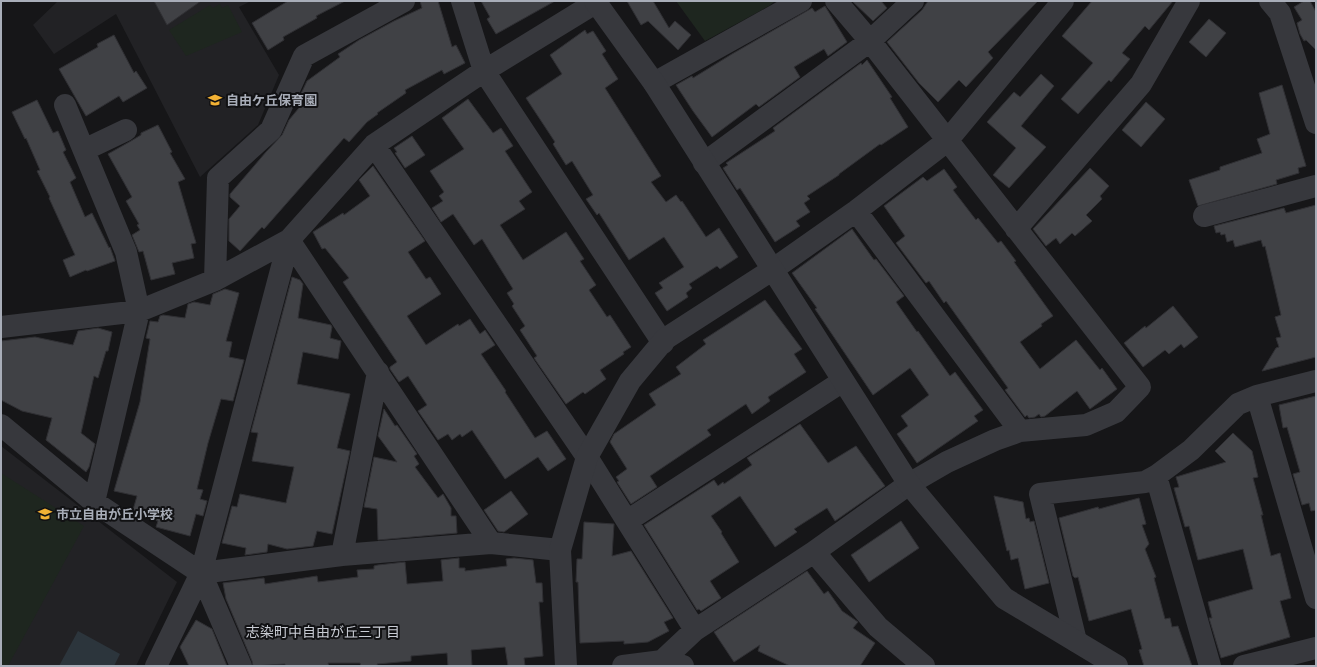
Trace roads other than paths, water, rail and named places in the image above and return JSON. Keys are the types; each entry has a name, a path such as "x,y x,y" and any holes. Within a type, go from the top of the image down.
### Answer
{"street":[{"path":"215,280 218,178 271,130 304,56 404,1"},
{"path":"462,1 484,71 663,343"},
{"path":"654,83 802,1"},
{"path":"662,661 696,630 814,552 909,484 947,462 995,440 1020,432 1086,425 1116,412 1140,387 870,41 836,1"},
{"path":"704,163 870,41 913,1"},
{"path":"566,666 560,550 586,457 630,382 665,340 772,270 856,211 947,141 1063,1"},
{"path":"1016,229 1141,84 1189,1"},
{"path":"1270,1 1280,13 1314,109"},
{"path":"1,327 139,311 215,280 289,240 374,145 484,71 595,2 654,83 909,484 1004,598 1117,666"},
{"path":"66,105 126,252 139,311 94,502"},
{"path":"84,150 126,130"},
{"path":"374,145 586,457 696,630"},
{"path":"1204,216 1316,186"},
{"path":"856,211 1020,432"},
{"path":"289,240 491,543"},
{"path":"156,666 201,573 289,240"},
{"path":"342,555 378,372"},
{"path":"627,521 843,380"},
{"path":"1076,641 1040,494 1145,482 1156,476 1191,450 1238,404 1257,396 1316,381"},
{"path":"1257,396 1316,598"},
{"path":"1,425 94,502 201,573 241,666"},
{"path":"1156,476 1210,666"},
{"path":"201,573 342,555 491,543 560,550"},
{"path":"814,552 878,627 924,666"},
{"path":"1244,666 1316,648"},
{"path":"623,666 662,661 683,666"}],"place":[{"name":"自由ケ丘保育園","path":"215,100"},
{"name":"市立自由が丘小学校","path":"45,514"}],"district":[{"name":"志染町中自由が丘三丁目","path":"323,631"}]}
